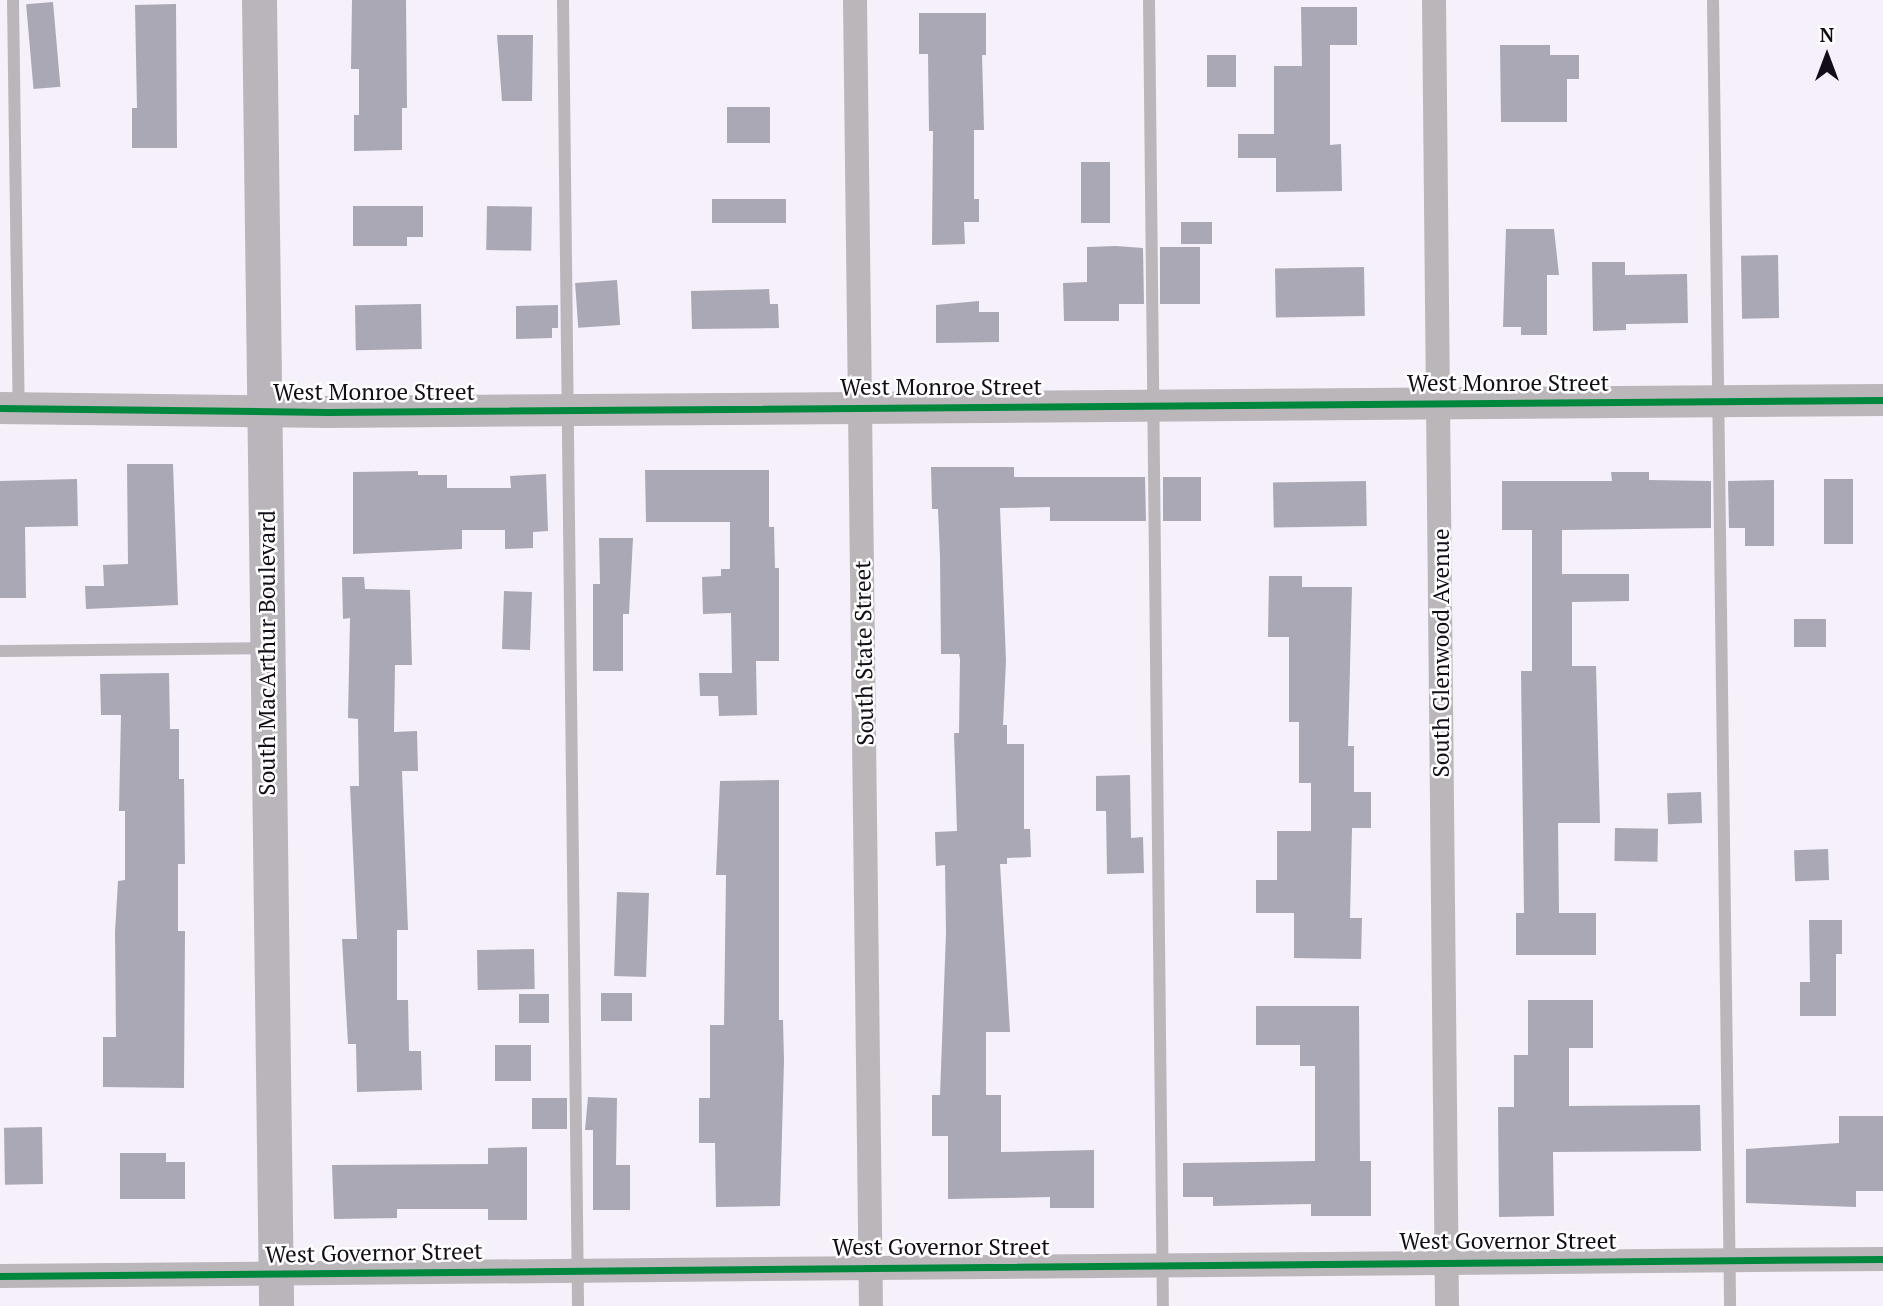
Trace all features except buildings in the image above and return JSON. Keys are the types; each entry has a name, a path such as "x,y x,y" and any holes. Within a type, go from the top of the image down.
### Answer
{"main road":[{"name":"South MacArthur Boulevard","path":"259,0 276,1289"}],"street":[{"name":"South State Street","path":"855,0 872,1306"},
{"name":"South Glenwood Avenue","path":"1434,0 1447,1306"},
{"name":"West Monroe Street","path":"9,408 568,410 1883,400"},
{"name":"West Governor Street","path":"0,1276 276,1289 578,1270 1883,1259"}],"lane":[{"path":"9,408 13,0"},
{"path":"563,0 578,1306"},
{"path":"1149,0 1163,1306"},
{"path":"1713,0 1721,402 1730,1306"},
{"path":"0,651 266,648"}],"cycle path":[{"path":"0,408 328,412 1883,400"},
{"path":"0,1276 1883,1259"}]}
